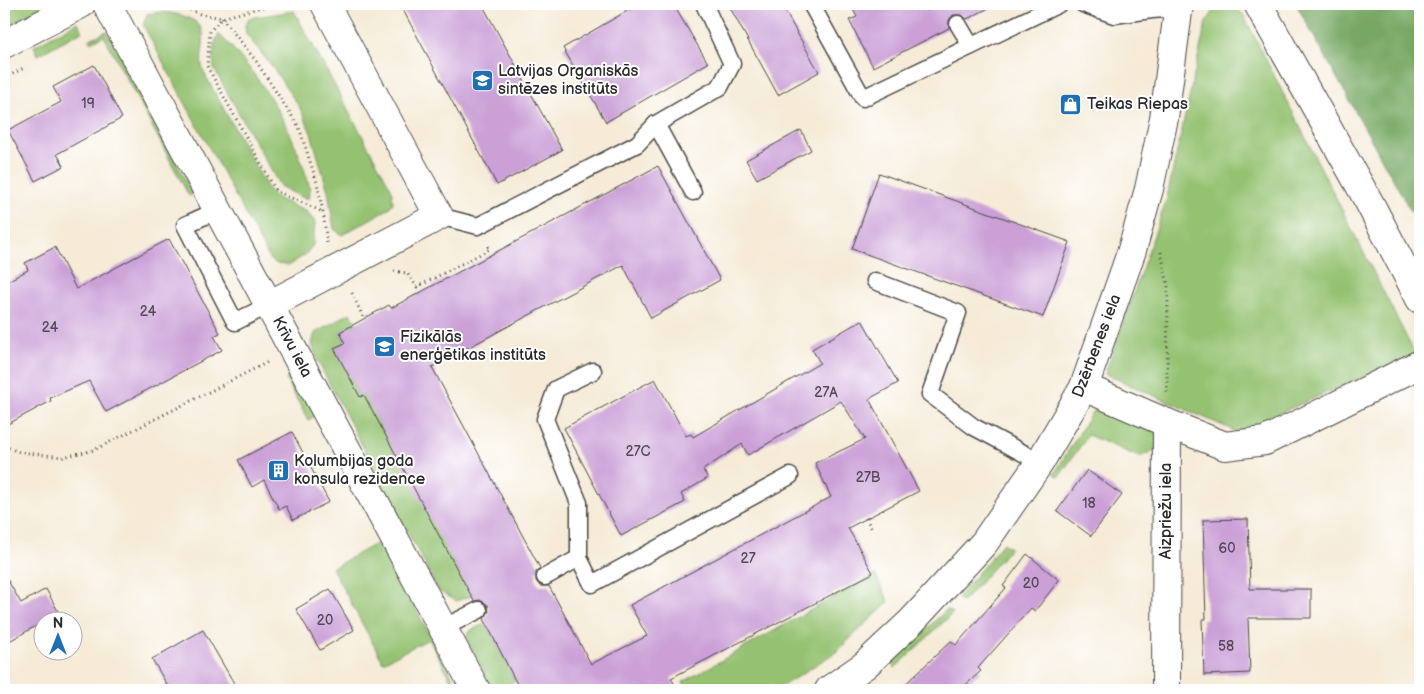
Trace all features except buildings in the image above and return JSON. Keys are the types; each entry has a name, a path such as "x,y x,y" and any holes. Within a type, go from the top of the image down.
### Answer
{"street":[{"path":"4,44 81,4"},
{"name":"Krīvu iela","path":"106,4 476,690"},
{"path":"269,305 439,216 325,4"},
{"path":"1258,4 1369,202 1420,299"},
{"name":"Dzērbenes iela","path":"829,690 865,664 917,616 984,543 1040,462 1084,387 1132,250 1149,189 1164,118 1178,6"},
{"path":"1084,387 1166,423 1225,446 1265,440 1420,364"},
{"name":"Aizpriežu iela","path":"1166,423 1166,690"}],"lane":[{"path":"439,216 478,226 636,144 656,124 720,87 732,64 704,4"},
{"path":"811,4 863,98 1059,4"},
{"path":"1083,4 1114,15 1178,6"},
{"path":"958,24 971,46"},
{"path":"656,124 693,192"},
{"path":"218,210 185,225 235,322 269,305"},
{"path":"875,281 958,313 930,394 974,427 1040,462"},
{"path":"593,371 556,389 545,419 579,503 579,558 592,584 790,476"},
{"path":"545,577 579,558"},
{"path":"443,628 479,610"}],"path":[{"path":"176,4 200,14 222,18 273,4"},
{"path":"222,18 256,61 299,127 318,184 322,212 276,191 206,66 210,31 222,18"},
{"path":"1160,247 1168,286 1166,423"},
{"path":"351,291 364,319"},
{"path":"4,446 19,452 63,457 94,450 293,349"},
{"path":"866,518 872,530"},
{"path":"512,690 518,687"}],"green space":[{"path":"4,4 49,4 4,28"},
{"path":"1296,4 1420,4 1420,228"},
{"path":"1232,6 1243,14 1415,354 1237,432 1105,374 1166,201 1206,22 1216,8"},
{"path":"294,11 392,190 393,203 388,209 342,235 334,229 328,191 311,133 300,108 271,65 246,34 245,25 249,18"},
{"path":"161,12 186,17 201,28 203,34 202,67 204,73 268,189 278,199 307,212 315,222 313,245 305,255 289,265 277,264 270,260 143,25 147,14"},
{"path":"78,22 82,31 38,55 34,46"},
{"path":"107,31 193,194 189,196 104,36 91,42 90,39"},
{"path":"219,34 245,63 279,112 303,166 309,187 309,199 280,186 214,69 214,46"},
{"path":"350,313 356,323 340,332 345,343 334,348 360,397 371,392 472,596 456,601 439,591 317,360 312,343 315,333"},
{"path":"292,369 317,415 308,420 286,380"},
{"path":"1105,407 1157,433 1156,450 1139,457 1088,435 1059,477 1054,474 1092,412"},
{"path":"379,542 460,690 456,690 429,639 383,662 332,568"},
{"path":"1003,543 1010,548 963,602 957,598"},
{"path":"875,574 889,602 836,652 776,690 687,690 683,682"},
{"path":"947,609 953,613 895,668 891,664"},
{"path":"486,623 515,681 499,689 492,688 469,644 467,636 471,630"}],"place":[{"name":"Latvijas Organiskās sintēzes institūts","path":"482,80"},
{"name":"Teikas Riepas","path":"1071,104"},
{"name":"Fizikālās enerģētikas institūts","path":"384,346"},
{"name":"Kolumbijas goda konsula rezidence","path":"278,470"}]}
